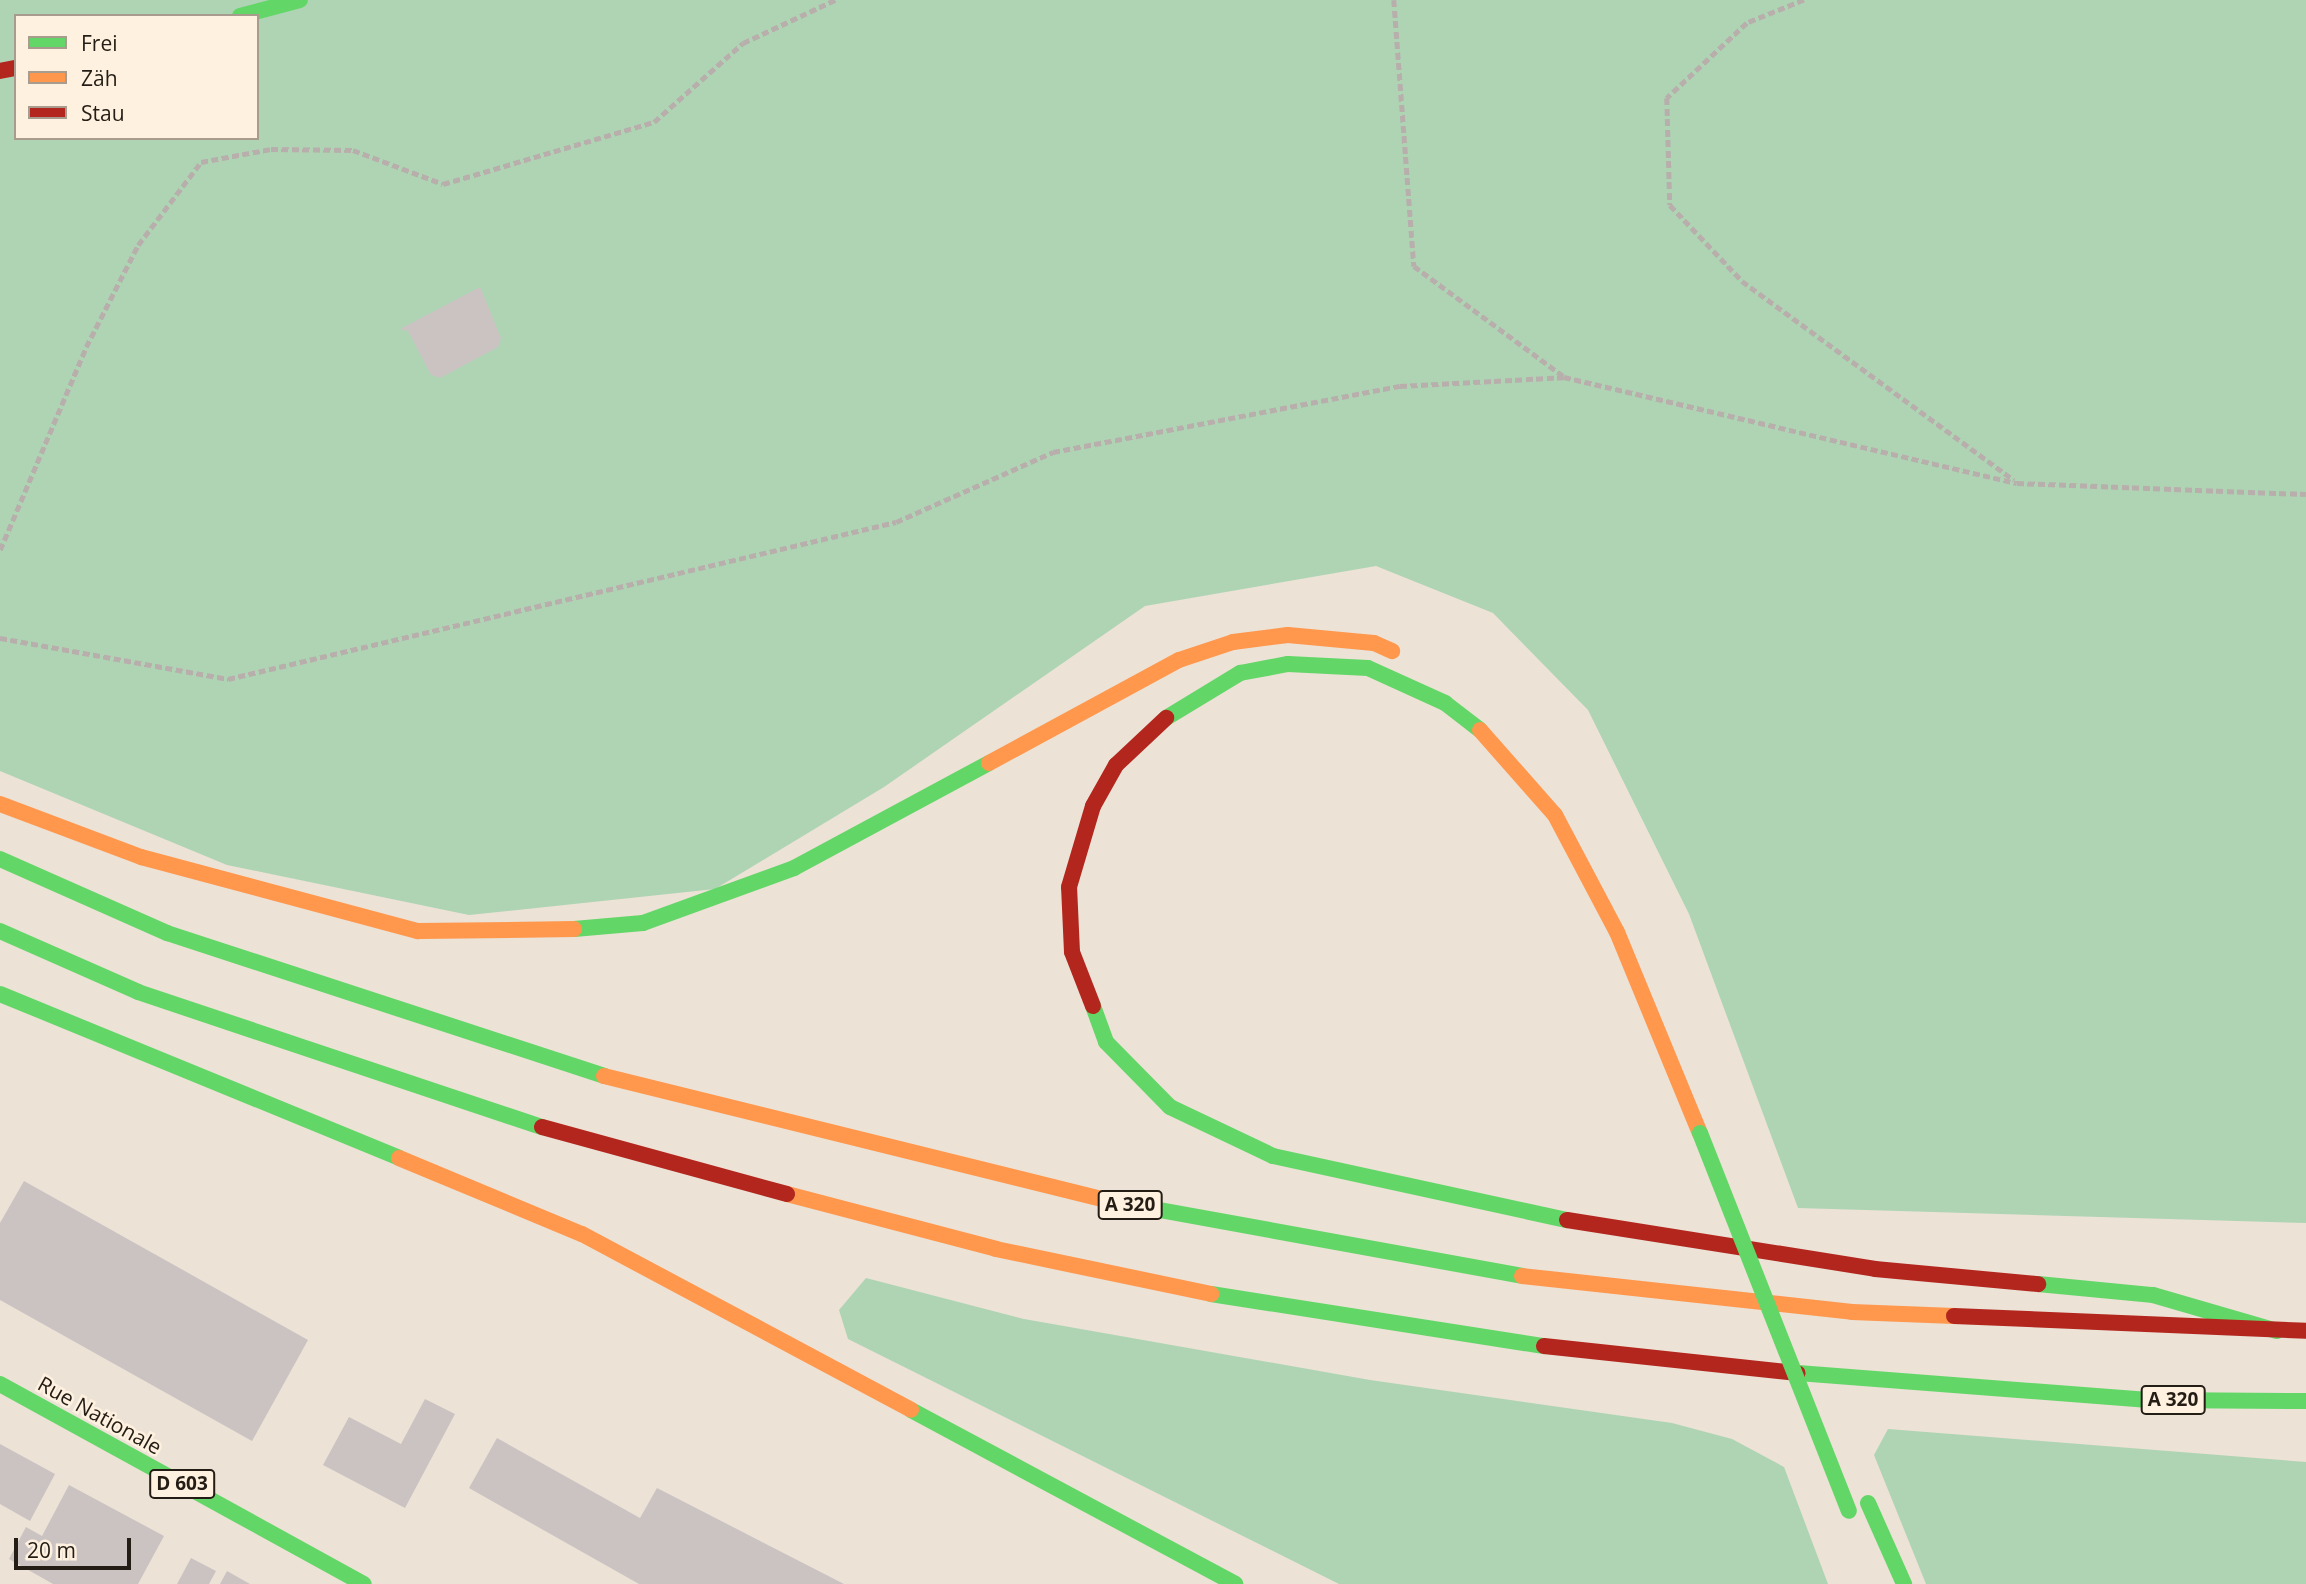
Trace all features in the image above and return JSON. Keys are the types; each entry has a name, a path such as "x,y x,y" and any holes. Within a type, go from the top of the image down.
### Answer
{"main road":[{"path":"248,14 300,0"},
{"path":"0,804 141,857 418,931 526,934 643,923 794,868 1179,660 1233,642 1288,635 1374,643 1409,659"},
{"path":"1852,1517 1700,1133 1616,932 1555,815 1497,743 1445,703 1368,668 1288,664 1240,673 1149,729 1116,765 1093,806 1069,887 1072,952 1106,1042 1181,1112 1273,1156 1643,1236 1875,1269 2153,1295 2277,1331"},
{"name":"A 320","path":"0,859 167,933 595,1074 1034,1185 1275,1235 1573,1285 1852,1312 2306,1331"},
{"name":"A 320","path":"0,931 138,992 576,1138 996,1248 1269,1306 1568,1349 1862,1380 2152,1400 2306,1401"},
{"path":"0,993 582,1234 1235,1584"},
{"path":"1760,1230 1796,1321"},
{"path":"1811,1360 1827,1399"},
{"name":"Rue Nationale","path":"0,1384 364,1584"},
{"path":"1865,1496 1904,1584"}],"path":[{"path":"0,550 86,347 138,245 201,162 271,149 353,150 443,184 654,122 743,43 835,0"},
{"path":"1394,0 1414,266 1564,377"},
{"path":"1804,0 1747,23 1667,98 1670,205 1742,281 2017,483"},
{"path":"0,638 228,679 896,522 1053,452 1401,386 1564,377 2017,483 2306,494"}],"green space":[{"path":"0,0 2306,0 2306,1223 1798,1208 1689,914 1588,710 1493,613 1376,566 1145,606 884,787 715,889 469,915 227,865 0,771"},
{"path":"866,1278 1024,1319 1370,1380 1672,1423 1732,1439 1784,1467 1828,1584 1339,1584 848,1339 839,1310"},
{"path":"1888,1429 2306,1462 2306,1584 1926,1584 1874,1455"}],"building":[{"path":"480,287 501,338 498,347 440,378 431,375 408,331 400,329"},
{"path":"24,1181 308,1340 252,1441 0,1300 0,1223"},
{"path":"425,1399 455,1414 405,1508 323,1465 349,1417 401,1444"},
{"path":"497,1438 640,1518 657,1488 844,1584 639,1584 469,1488"},
{"path":"0,1444 55,1474 30,1521 0,1504"},
{"path":"69,1485 164,1536 138,1584 53,1584 9,1559 26,1527 42,1536"},
{"path":"191,1558 216,1571 209,1584 177,1584"},
{"path":"227,1571 250,1584 220,1584"}],"traffic: fast":[{"path":"248,14 300,0"},
{"path":"1166,718 1240,673 1288,664 1368,668 1445,703 1480,730"},
{"path":"574,929 643,923 794,868 989,763"},
{"path":"0,859 167,933 604,1076"},
{"path":"0,931 138,992 542,1127"},
{"path":"0,994 399,1158"},
{"path":"1093,1006 1106,1042 1170,1107 1273,1156 1567,1220"},
{"path":"1700,1133 1849,1511"},
{"path":"1110,1201 1522,1276"},
{"path":"2038,1284 2153,1295 2277,1331"},
{"path":"1211,1294 1544,1346"},
{"path":"1798,1373 2152,1400 2306,1401"},
{"path":"0,1384 364,1584"},
{"path":"911,1410 1235,1584"},
{"path":"1868,1503 1904,1584"}],"traffic: slow":[{"path":"989,763 1179,660 1233,642 1288,635 1374,643 1392,651"},
{"path":"1480,730 1555,815 1617,932 1700,1133"},
{"path":"0,804 141,857 418,931 574,929"},
{"path":"604,1076 1110,1201"},
{"path":"399,1158 582,1234 911,1410"},
{"path":"787,1194 996,1249 1211,1294"},
{"path":"1522,1276 1852,1312 1954,1316"}],"traffic: jam":[{"path":"0,71 14,68"},
{"path":"1093,1006 1072,952 1069,887 1093,806 1116,765 1166,718"},
{"path":"542,1127 787,1194"},
{"path":"1567,1220 1875,1269 2038,1284"},
{"path":"1954,1316 2306,1331"},
{"path":"1544,1346 1798,1373"}]}
